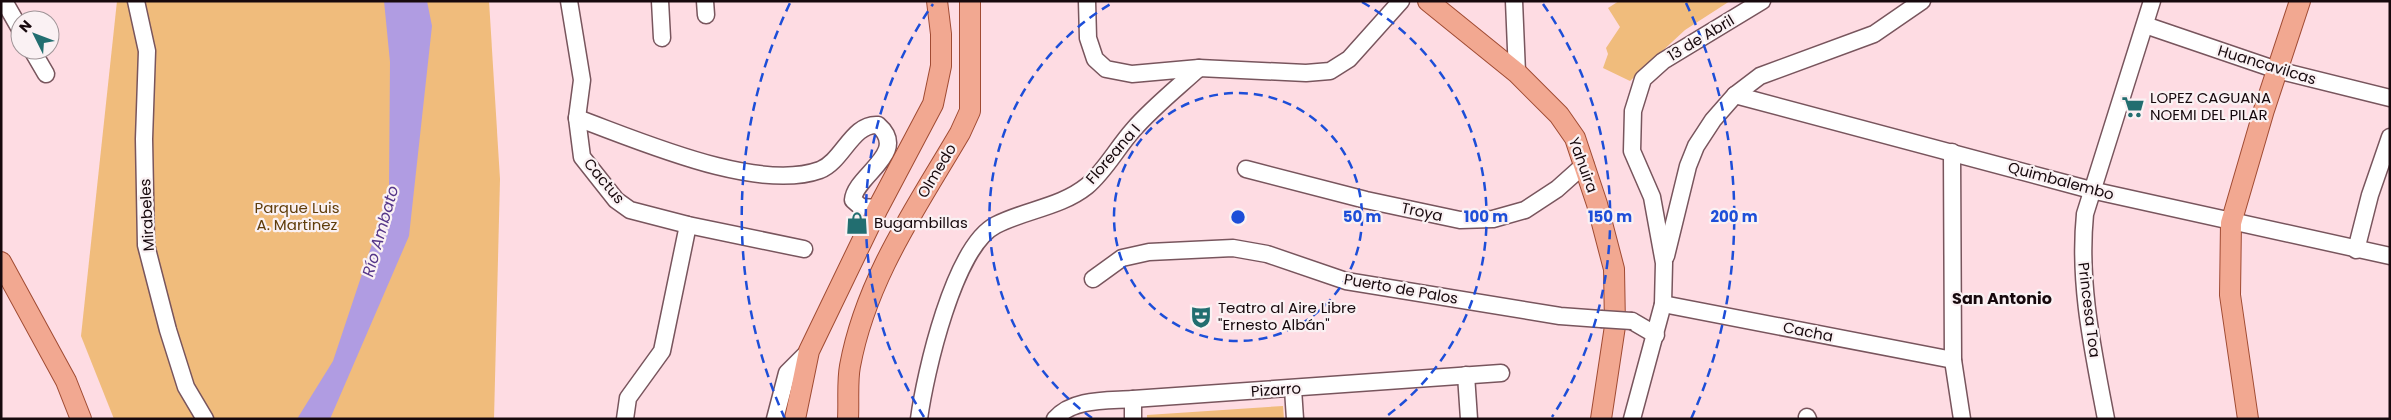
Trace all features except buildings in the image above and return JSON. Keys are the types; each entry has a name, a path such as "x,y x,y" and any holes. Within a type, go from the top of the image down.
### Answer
{"main road":[{"path":"924,1 942,34"},
{"path":"795,419 809,351 878,208 933,104 941,66 942,34 937,1"},
{"name":"Olmedo","path":"848,419 850,367 865,306 882,265 960,133 970,111 970,1"},
{"name":"Yahuira","path":"1428,1 1517,73 1559,115 1576,138 1614,269 1615,326 1601,419"},
{"path":"2248,419 2230,296 2232,222 2277,70 2300,1"},
{"path":"1,262 66,381 81,419"}],"street":[{"name":"Mirabeles","path":"136,1 147,52 144,140 146,246 168,330 186,387 205,419"},
{"name":"Cactus","path":"569,1 582,80 577,118 582,156 616,200 630,210 688,226 804,249"},
{"path":"660,1 662,38"},
{"path":"1087,1 1090,46 1095,59 1106,69 1132,74 1199,68 1306,73 1330,71 1349,59 1400,1"},
{"path":"1514,1 1517,73"},
{"name":"13 de Abril","path":"1664,264 1652,197 1632,152 1633,111 1643,79 1679,50 1707,36 1762,1"},
{"path":"1632,419 1663,304 1664,264 1688,166 1696,146 1713,120 1735,95 1760,76 1874,34 1922,1"},
{"name":"Princesa Toa","path":"2106,419 2084,293 2082,240 2085,214 2091,190 2152,1"},
{"name":"Huancavilcas","path":"2145,25 2277,70 2390,98"},
{"path":"38,60 46,74"},
{"name":"Floreana I","path":"919,419 931,357 952,286 964,262 979,242 997,224 1053,204 1086,187 1135,128 1199,68"},
{"name":"Quimbalembo","path":"1735,95 2091,190 2390,256"},
{"path":"577,118 718,167 781,177 819,170 832,163 860,130 871,124 878,125 888,139 887,150 876,168 854,191 853,200 861,207 878,208"},
{"path":"2356,250 2370,195 2390,137"},
{"path":"1952,152 1953,360 1962,419"},
{"name":"Troya","path":"1246,169 1366,200 1460,220 1493,219 1526,210 1557,189 1584,164"},
{"path":"625,419 628,398 662,351 688,226"},
{"name":"Puerto de Palos","path":"1093,280 1122,258 1150,252 1233,248 1274,256 1346,281 1560,316 1632,321 1656,335"},
{"name":"Cacha","path":"1663,304 1953,360"},
{"path":"775,419 787,373 809,351"},
{"name":"Pizarro","path":"1055,419 1065,410 1078,405 1133,399 1501,373"},
{"path":"1466,375 1469,419"},
{"path":"1293,389 1295,419"},
{"path":"1133,399 1134,419"}],"green space":[{"name":"Parque Luis A. Martinez","path":"117,1 489,1 500,179 494,419 114,419 81,336"},
{"path":"1619,1 1730,1 1685,30 1630,81 1603,68 1608,54 1606,48 1620,27 1608,8"},
{"path":"1283,406 1284,419 1147,419 1147,415"}],"water":[{"name":"Río Ambato","path":"384,1 427,1 432,26 409,236 330,419 297,419 333,361 380,220 389,186 390,62"}],"place":[{"name":"LOPEZ CAGUANA NOEMI DEL PILAR","path":"2133,107"},
{"name":"Bugambillas","path":"857,223"},
{"name":"Teatro al Aire Libre \"Ernesto Albán\"","path":"1201,317"}],"district":[{"name":"San Antonio","path":"2002,298"}]}
